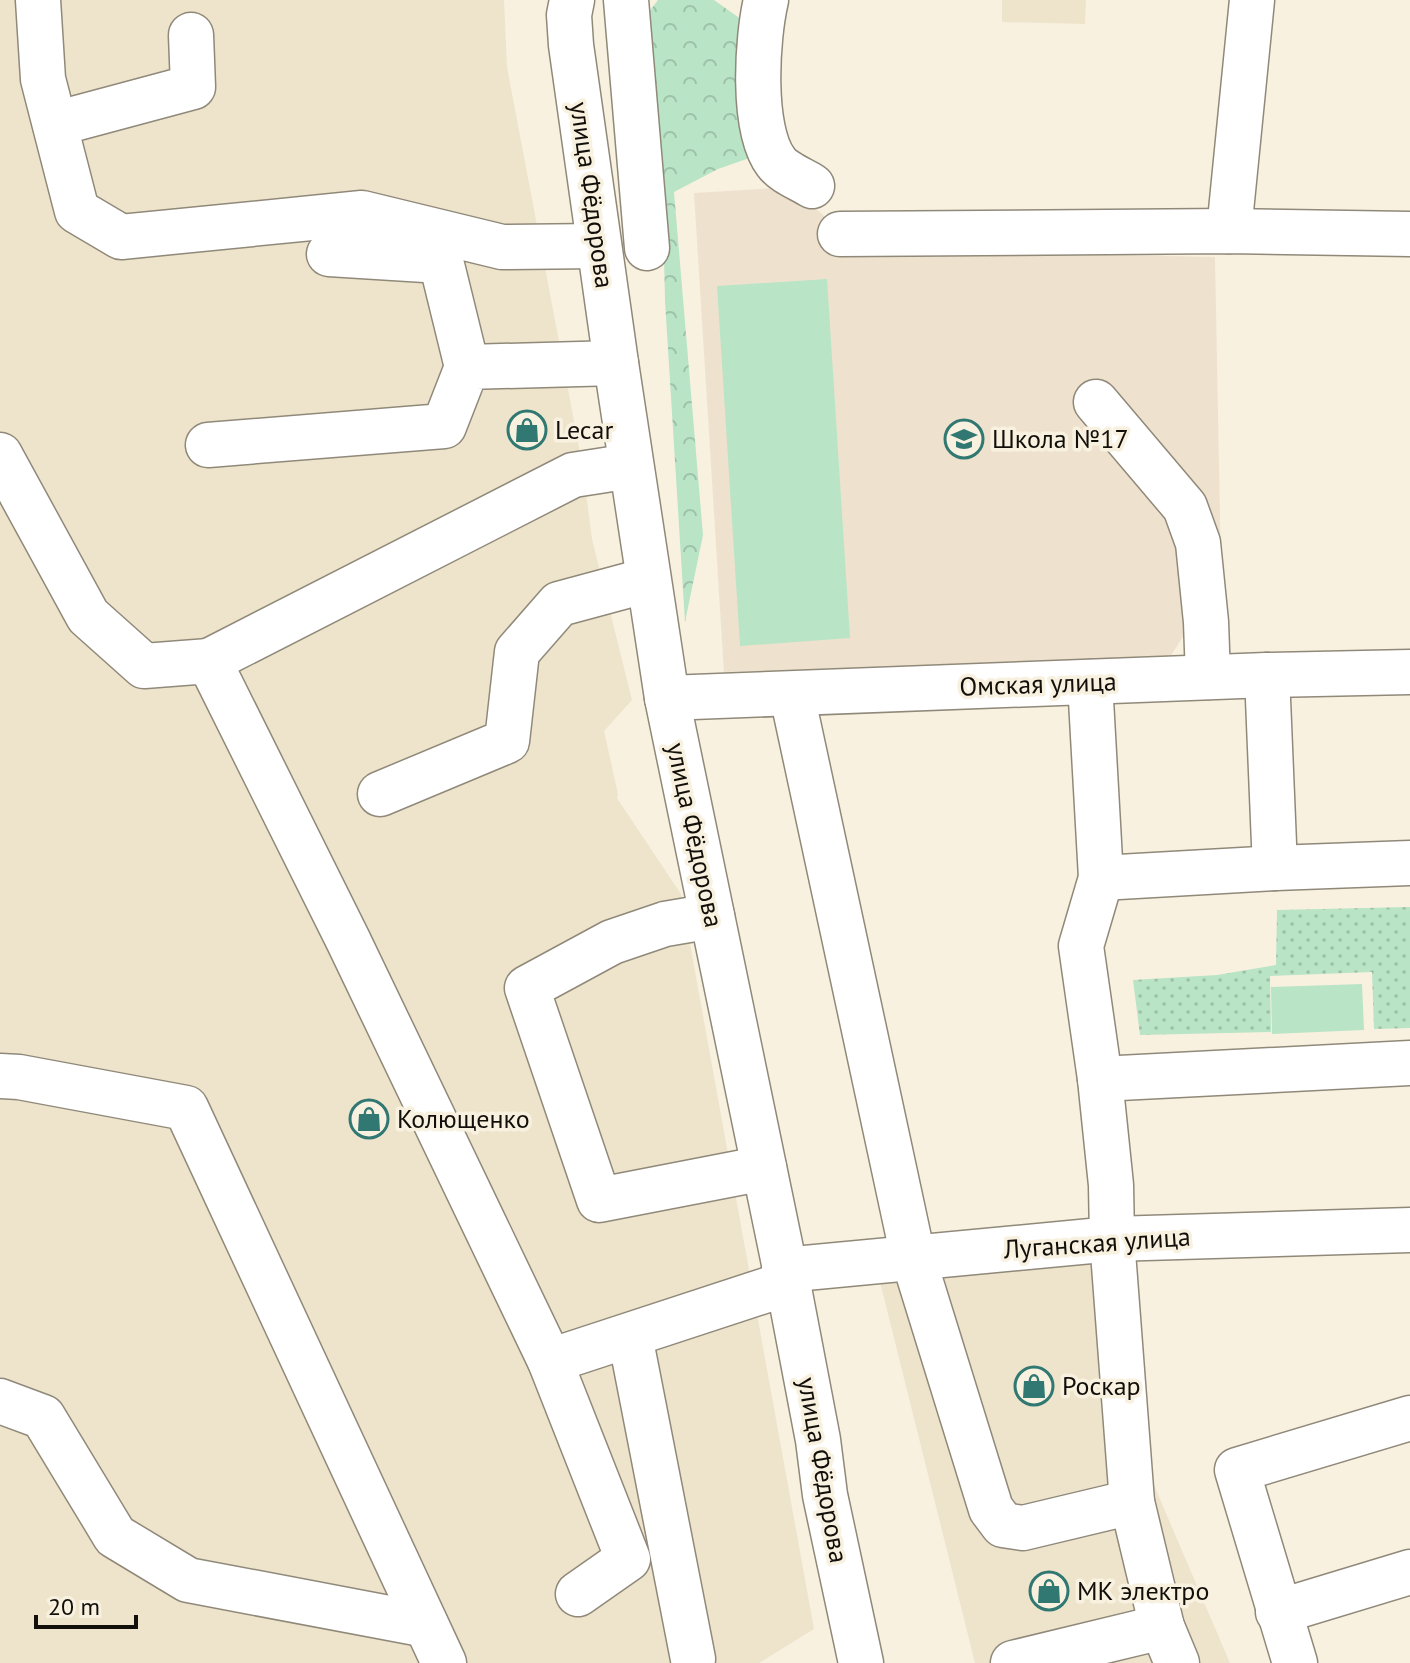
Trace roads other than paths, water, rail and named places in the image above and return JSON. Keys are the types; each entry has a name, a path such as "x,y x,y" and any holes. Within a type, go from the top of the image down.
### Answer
{"street":[{"path":"38,0 43,79 77,211 121,237 362,213 502,247 599,246"},
{"name":"улица Фёдорова","path":"572,0 569,15 571,45 667,698 786,1276 818,1440 825,1495 861,1663"},
{"path":"626,0 647,248"},
{"path":"1229,231 1252,0"},
{"path":"764,1 758,48 764,137 776,163 812,186"},
{"path":"55,124 193,87 191,35"},
{"path":"840,234 1229,231 1410,234"},
{"path":"208,445 444,426 467,367 441,261 329,254"},
{"path":"467,367 616,363"},
{"path":"1096,402 1185,507 1198,543 1208,677"},
{"path":"0,455 88,616 144,666 209,661 573,475 631,466"},
{"path":"380,794 507,741 517,652 527,640 559,604 648,580"},
{"path":"209,661 348,940 550,1361 628,1559 578,1594"},
{"name":"Омская улица","path":"667,698 1410,672"},
{"path":"1267,675 1275,868"},
{"path":"1013,1663 1170,1645 1132,1502 1112,1239 1111,1185 1081,946 1101,878 1090,682"},
{"path":"792,695 913,1257 991,1509 1003,1525 1023,1528 1132,1502"},
{"path":"1101,878 1410,863"},
{"path":"712,916 665,924 612,942 527,988 599,1200 764,1168"},
{"path":"1100,1079 1410,1063"},
{"path":"0,1076 186,1108 435,1644"},
{"name":"Луганская улица","path":"550,1361 630,1336 786,1276 913,1257 1112,1239 1410,1230"},
{"path":"630,1336 693,1659"},
{"path":"0,1401 43,1417 115,1536 188,1580 435,1644"},
{"path":"1295,1663 1237,1470 1410,1418"},
{"path":"1278,1612 1410,1572"}],"place":[{"name":"Lecar","path":"527,430"},
{"name":"Школа №17","path":"964,439"},
{"name":"Колющенко","path":"369,1119"},
{"name":"Роскар","path":"1034,1386"},
{"name":"МК электро","path":"1049,1591"}]}
